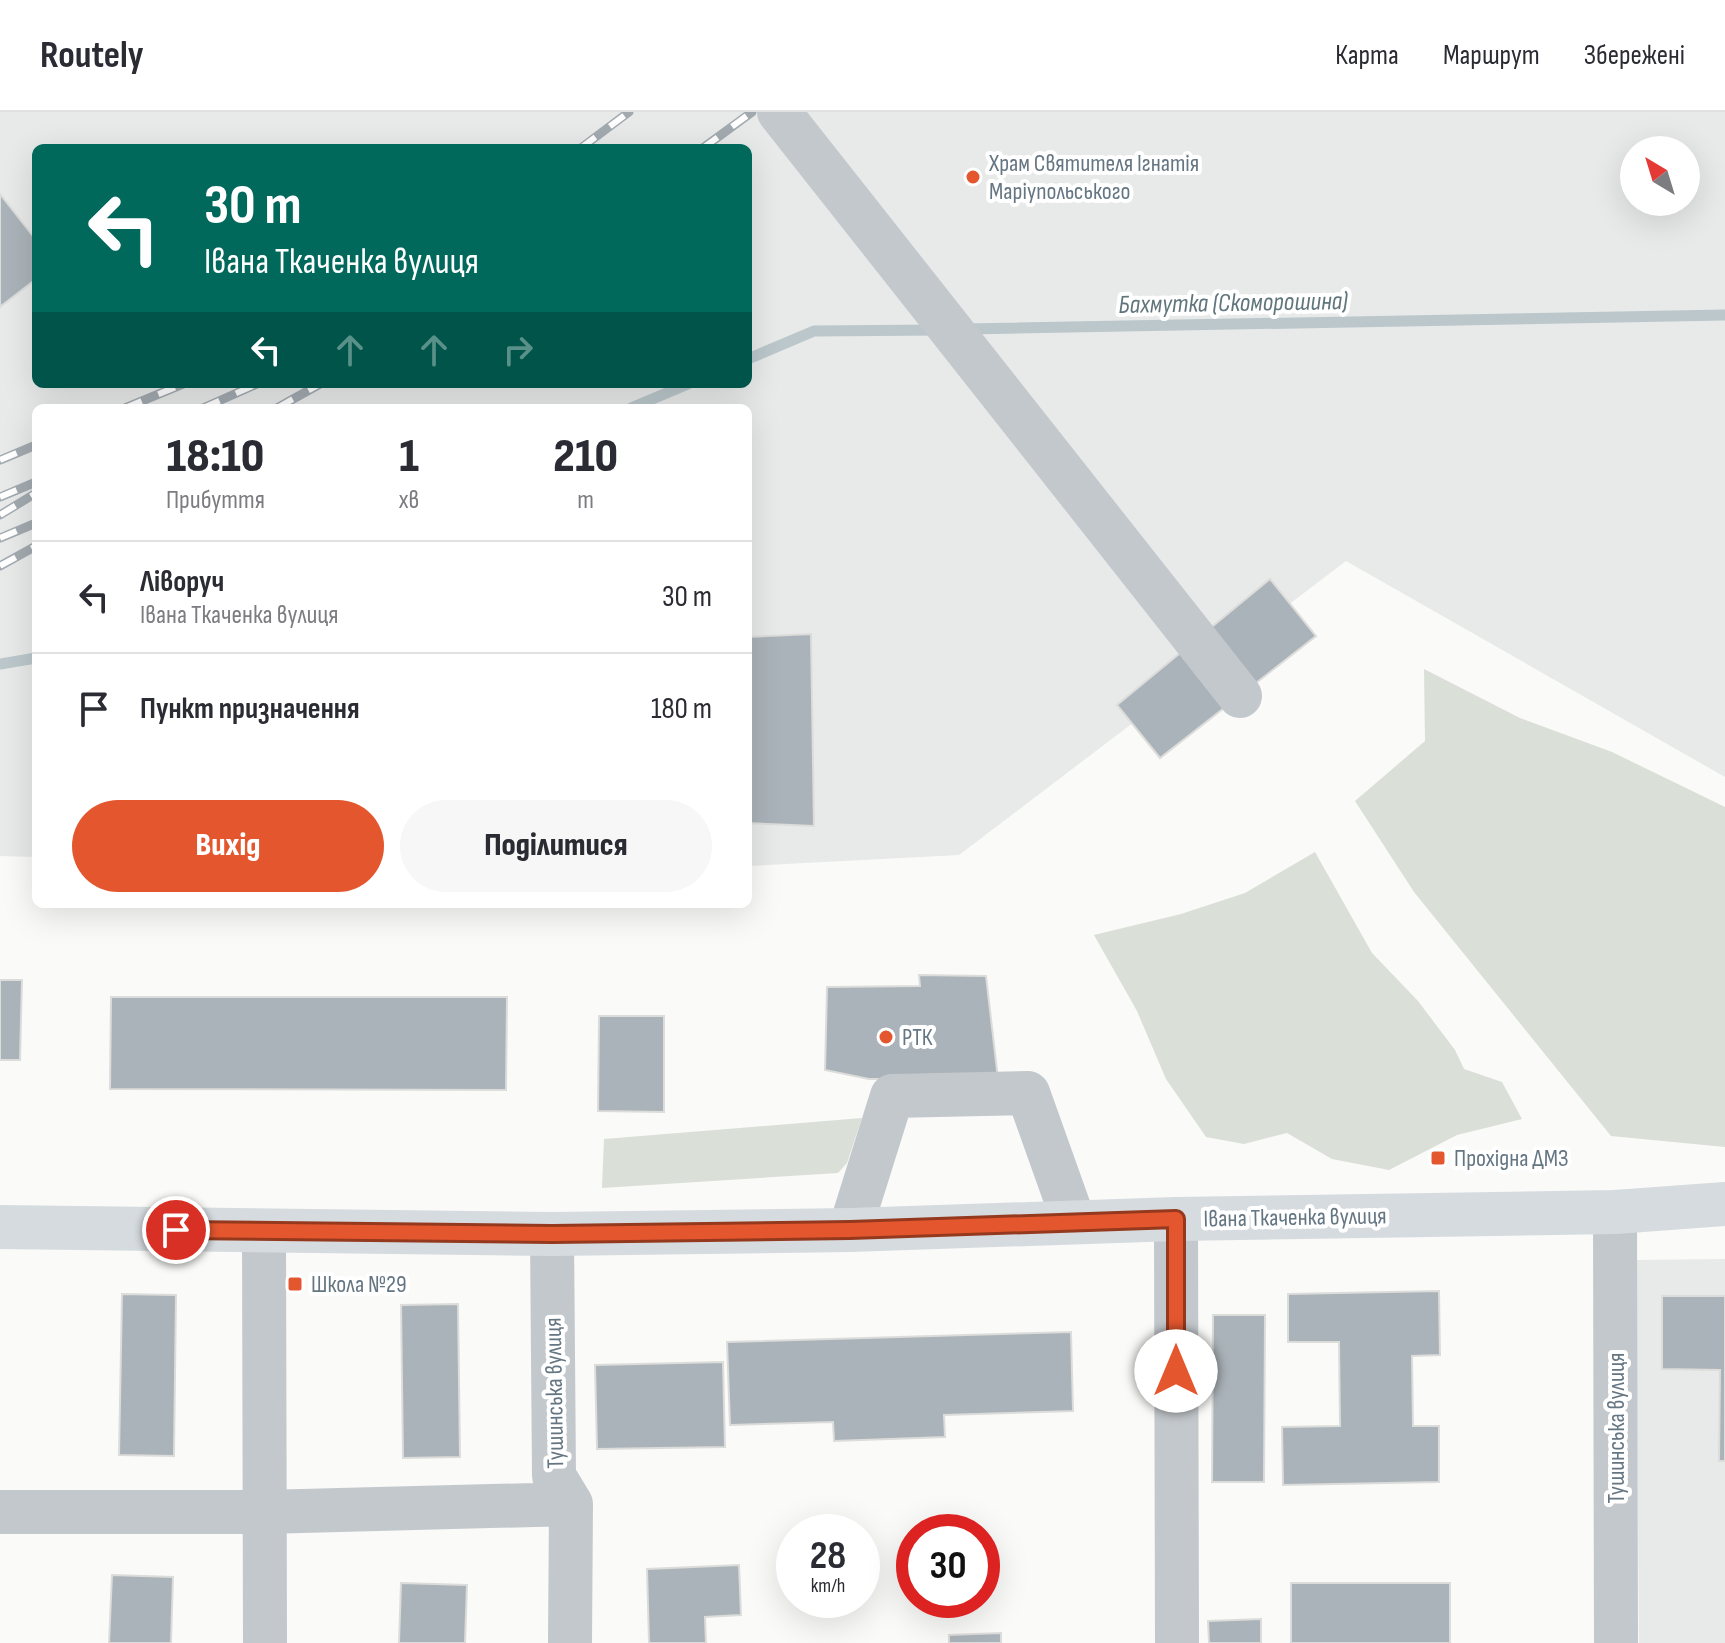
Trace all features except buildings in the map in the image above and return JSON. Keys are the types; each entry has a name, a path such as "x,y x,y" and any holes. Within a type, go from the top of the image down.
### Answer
{"main road":[{"name":"Івана Ткаченка вулиця","path":"0,1227 552,1234 1615,1212 1725,1204"}],"street":[{"path":"779,112 1240,696"},
{"path":"850,1230 892,1096 1028,1093 1074,1222"},
{"name":"Тушинська вулиця","path":"1615,1212 1616,1643"},
{"path":"1176,1219 1177,1643"},
{"path":"264,1232 265,1643"},
{"name":"Тушинська вулиця","path":"552,1234 554,1476 571,1504 570,1643"},
{"path":"0,1512 264,1512 571,1504"}],"shaded area":[{"path":"0,112 1725,112 1725,777 1346,561 959,855 752,866 752,404 32,404 32,857 0,856"},
{"path":"1424,669 1520,718 1612,752 1725,807 1725,1147 1611,1136 1414,892 1355,801 1425,741"},
{"path":"1315,852 1372,953 1418,1001 1455,1050 1464,1069 1502,1082 1522,1119 1457,1135 1389,1170 1332,1159 1287,1133 1244,1144 1206,1137 1166,1079 1137,1011 1094,935 1181,914 1245,893"},
{"path":"862,1118 847,1163 838,1173 602,1188 604,1139"},
{"path":"1725,1259 1725,1643 1639,1643 1636,1260"}],"waterway":[{"name":"Бахмутка (Скоморошина)","path":"967,329 1725,315"},
{"name":"Бахмутка (Скоморошина)","path":"752,357 814,331 938,330"},
{"name":"Бахмутка (Скоморошина)","path":"640,404 678,388"},
{"name":"Бахмутка (Скоморошина)","path":"0,664 32,659"}],"railway":[{"path":"586,144 629,112"},
{"path":"708,144 752,112"},
{"path":"135,404 173,388"},
{"path":"212,404 248,388"},
{"path":"284,404 313,388"},
{"path":"0,460 32,447"},
{"path":"0,497 32,484"},
{"path":"0,515 32,495"},
{"path":"0,538 32,525"},
{"path":"0,566 32,548"}],"place":[{"name":"Храм Святителя Ігнатія Маріупольського","path":"973,177"},
{"name":"РТК","path":"886,1037"},
{"name":"Прохідна ДМЗ","path":"1438,1158"},
{"name":"Школа №29","path":"295,1284"}],"route":[{"path":"176,1230 552,1234 850,1230 1176,1219 1176,1371"}]}
